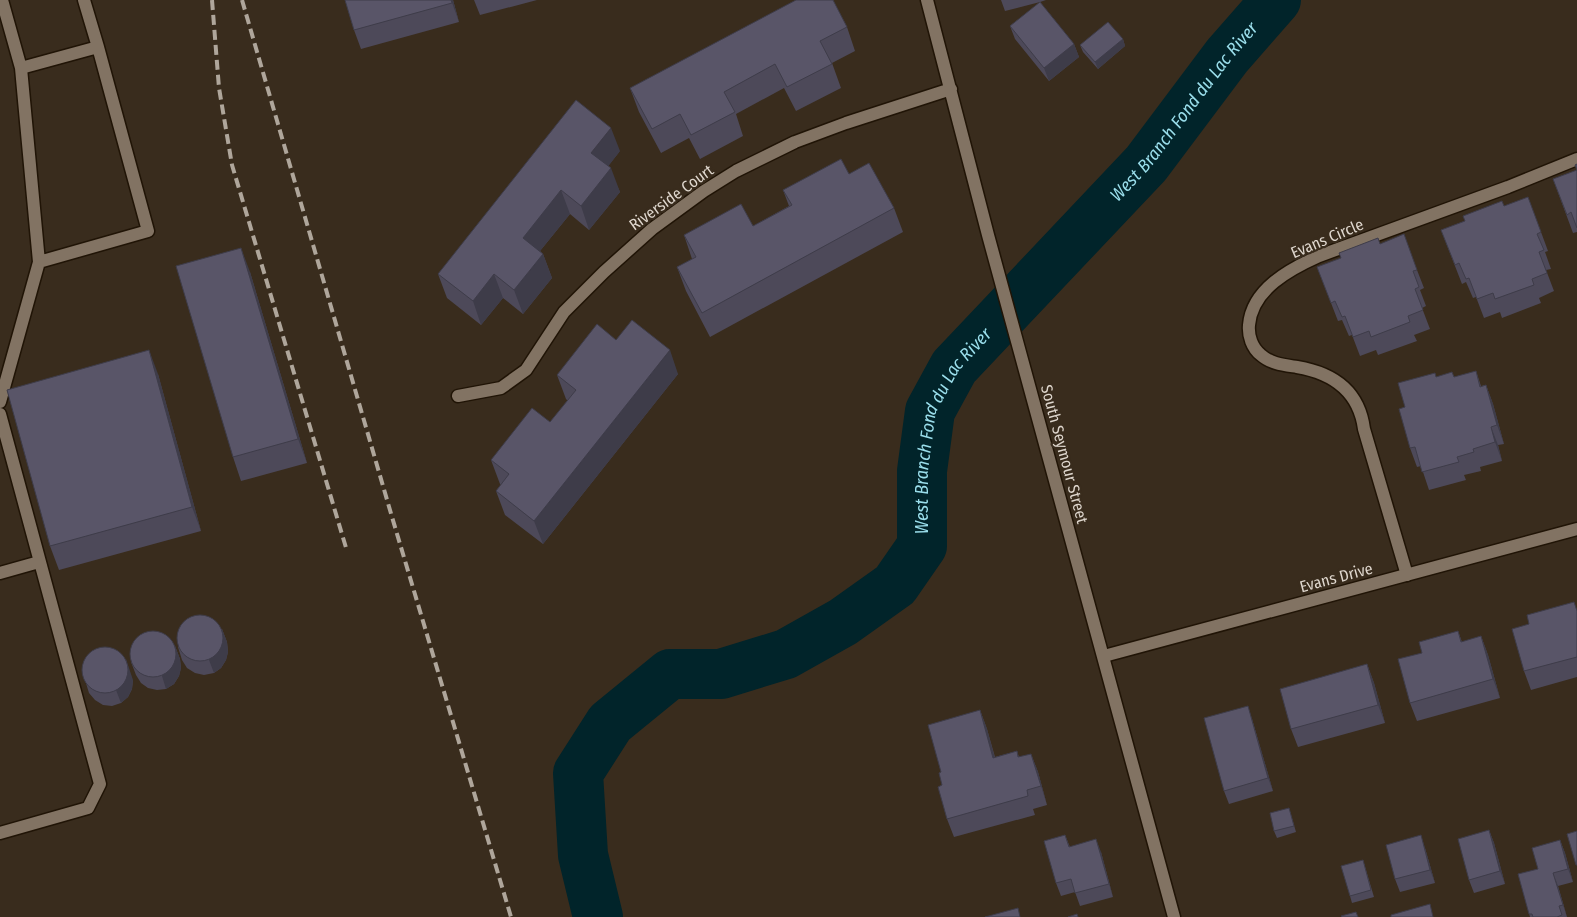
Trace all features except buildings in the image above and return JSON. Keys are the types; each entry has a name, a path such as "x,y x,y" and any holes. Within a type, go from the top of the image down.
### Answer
{"street":[{"path":"0,402 39,262 21,68 2,0"},
{"path":"39,262 148,231 84,0"},
{"name":"South Seymour Street","path":"927,0 988,235 1174,917"},
{"path":"21,68 98,47"},
{"name":"Riverside Court","path":"458,396 501,388 526,370 564,312 604,272 652,229 704,191 736,171 794,142 951,89"},
{"name":"Evans Circle","path":"1407,575 1356,402 1345,388 1330,378 1313,371 1277,364 1261,356 1248,332 1251,313 1259,297 1279,278 1302,263 1508,187 1577,159"},
{"path":"0,414 100,784 88,808 0,833"},
{"name":"Evans Drive","path":"1104,656 1577,529"},
{"path":"0,573 39,562"}],"waterway":[{"name":"West Branch Fond du Lac River","path":"598,917 583,855 578,773 610,723 670,674 721,674 786,654 843,622 895,585 922,546 922,471 930,411 954,367 1146,164 1227,56 1276,0"}],"railway":[{"path":"212,0 219,88 232,165 347,551"},
{"path":"242,0 392,517 511,917"}]}
